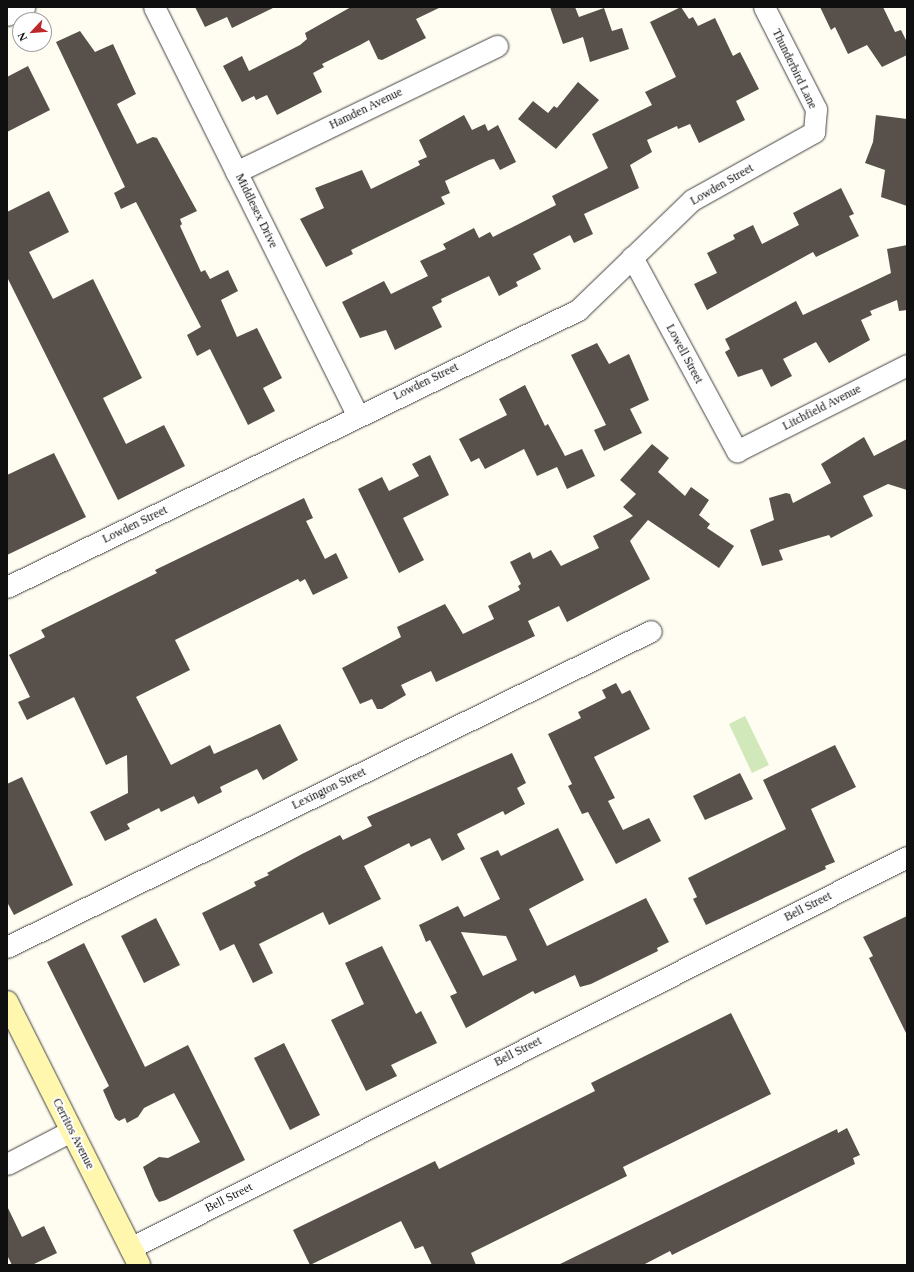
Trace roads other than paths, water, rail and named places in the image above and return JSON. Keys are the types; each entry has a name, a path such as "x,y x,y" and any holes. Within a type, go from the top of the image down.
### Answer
{"main road":[{"name":"Cerritos Avenue","path":"7,1002 135,1256"}],"street":[{"path":"7,15 24,7"},
{"name":"Middlesex Drive","path":"154,7 357,415"},
{"name":"Thunderbird Lane","path":"764,7 816,108 814,132"},
{"name":"Hamden Avenue","path":"236,172 497,46"},
{"name":"Lowden Street","path":"7,587 357,415 578,310 692,200 814,132"},
{"name":"Lowell Street","path":"632,257 737,451"},
{"name":"Litchfield Avenue","path":"737,451 907,365"},
{"name":"Lexington Street","path":"7,947 651,631"},
{"name":"Bell Street","path":"135,1256 907,857"},
{"path":"7,1164 72,1131"}]}
